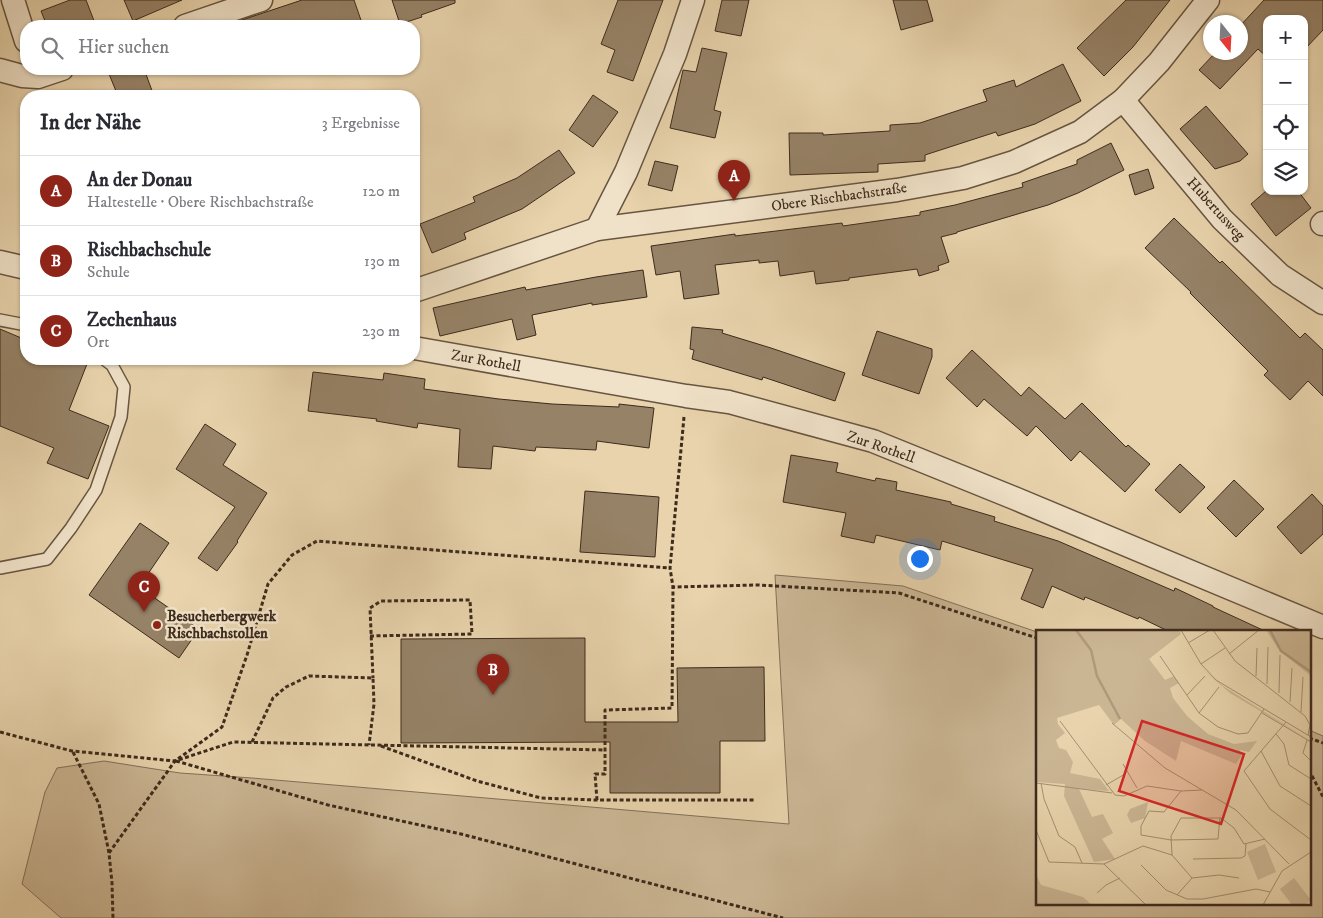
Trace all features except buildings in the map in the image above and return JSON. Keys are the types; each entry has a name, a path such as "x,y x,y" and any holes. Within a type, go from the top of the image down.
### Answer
{"street":[{"path":"13,0 20,22"},
{"path":"203,20 261,0"},
{"path":"597,229 626,172 675,54 693,0"},
{"name":"Obere Rischbachstraße","path":"420,289 597,229 897,190 963,178 1014,162 1080,132 1123,100 1159,62 1208,0"},
{"path":"0,70 22,76 27,75"},
{"name":"Hubertusweg","path":"1123,100 1222,219 1280,275 1323,303"},
{"path":"0,262 20,267"},
{"name":"Zur Rothell","path":"420,349 730,402 873,441 1323,627"}],"lane":[{"path":"0,320 20,325"},
{"path":"0,568 47,559 71,528 96,490 121,417 124,387 112,365"}],"path":[{"path":"597,800 595,774 605,774 605,710 672,708 673,587 670,568 686,396"},
{"path":"109,853 175,761 222,727 247,655 268,584 292,555 317,541 670,568"},
{"path":"673,587 758,585 899,593 1036,638"},
{"path":"369,745 374,704 370,636 370,608 381,600 470,600 472,634 370,636"},
{"path":"252,742 272,698 286,687 309,676 373,678"},
{"path":"0,732 72,751 175,761 328,805 461,834 781,918"},
{"path":"1310,738 1323,743"},
{"path":"175,761 233,742 605,750"},
{"path":"378,745 477,781 541,798 754,800"},
{"path":"72,751 99,804 109,853 113,918"},
{"path":"1310,772 1323,797"}],"shaded area":[{"path":"775,575 903,586 1036,632 1036,906 1310,906 1310,730 1323,736 1323,918 61,918 22,884 45,792 57,768 104,761 180,773 789,824"}],"place":[{"name":"An der Donau","path":"734,201"},
{"name":"Zechenhaus","path":"144,612"},
{"name":"Besucherbergwerk Rischbachstollen","path":"157,625"},
{"name":"Rischbachschule","path":"493,695"}]}
